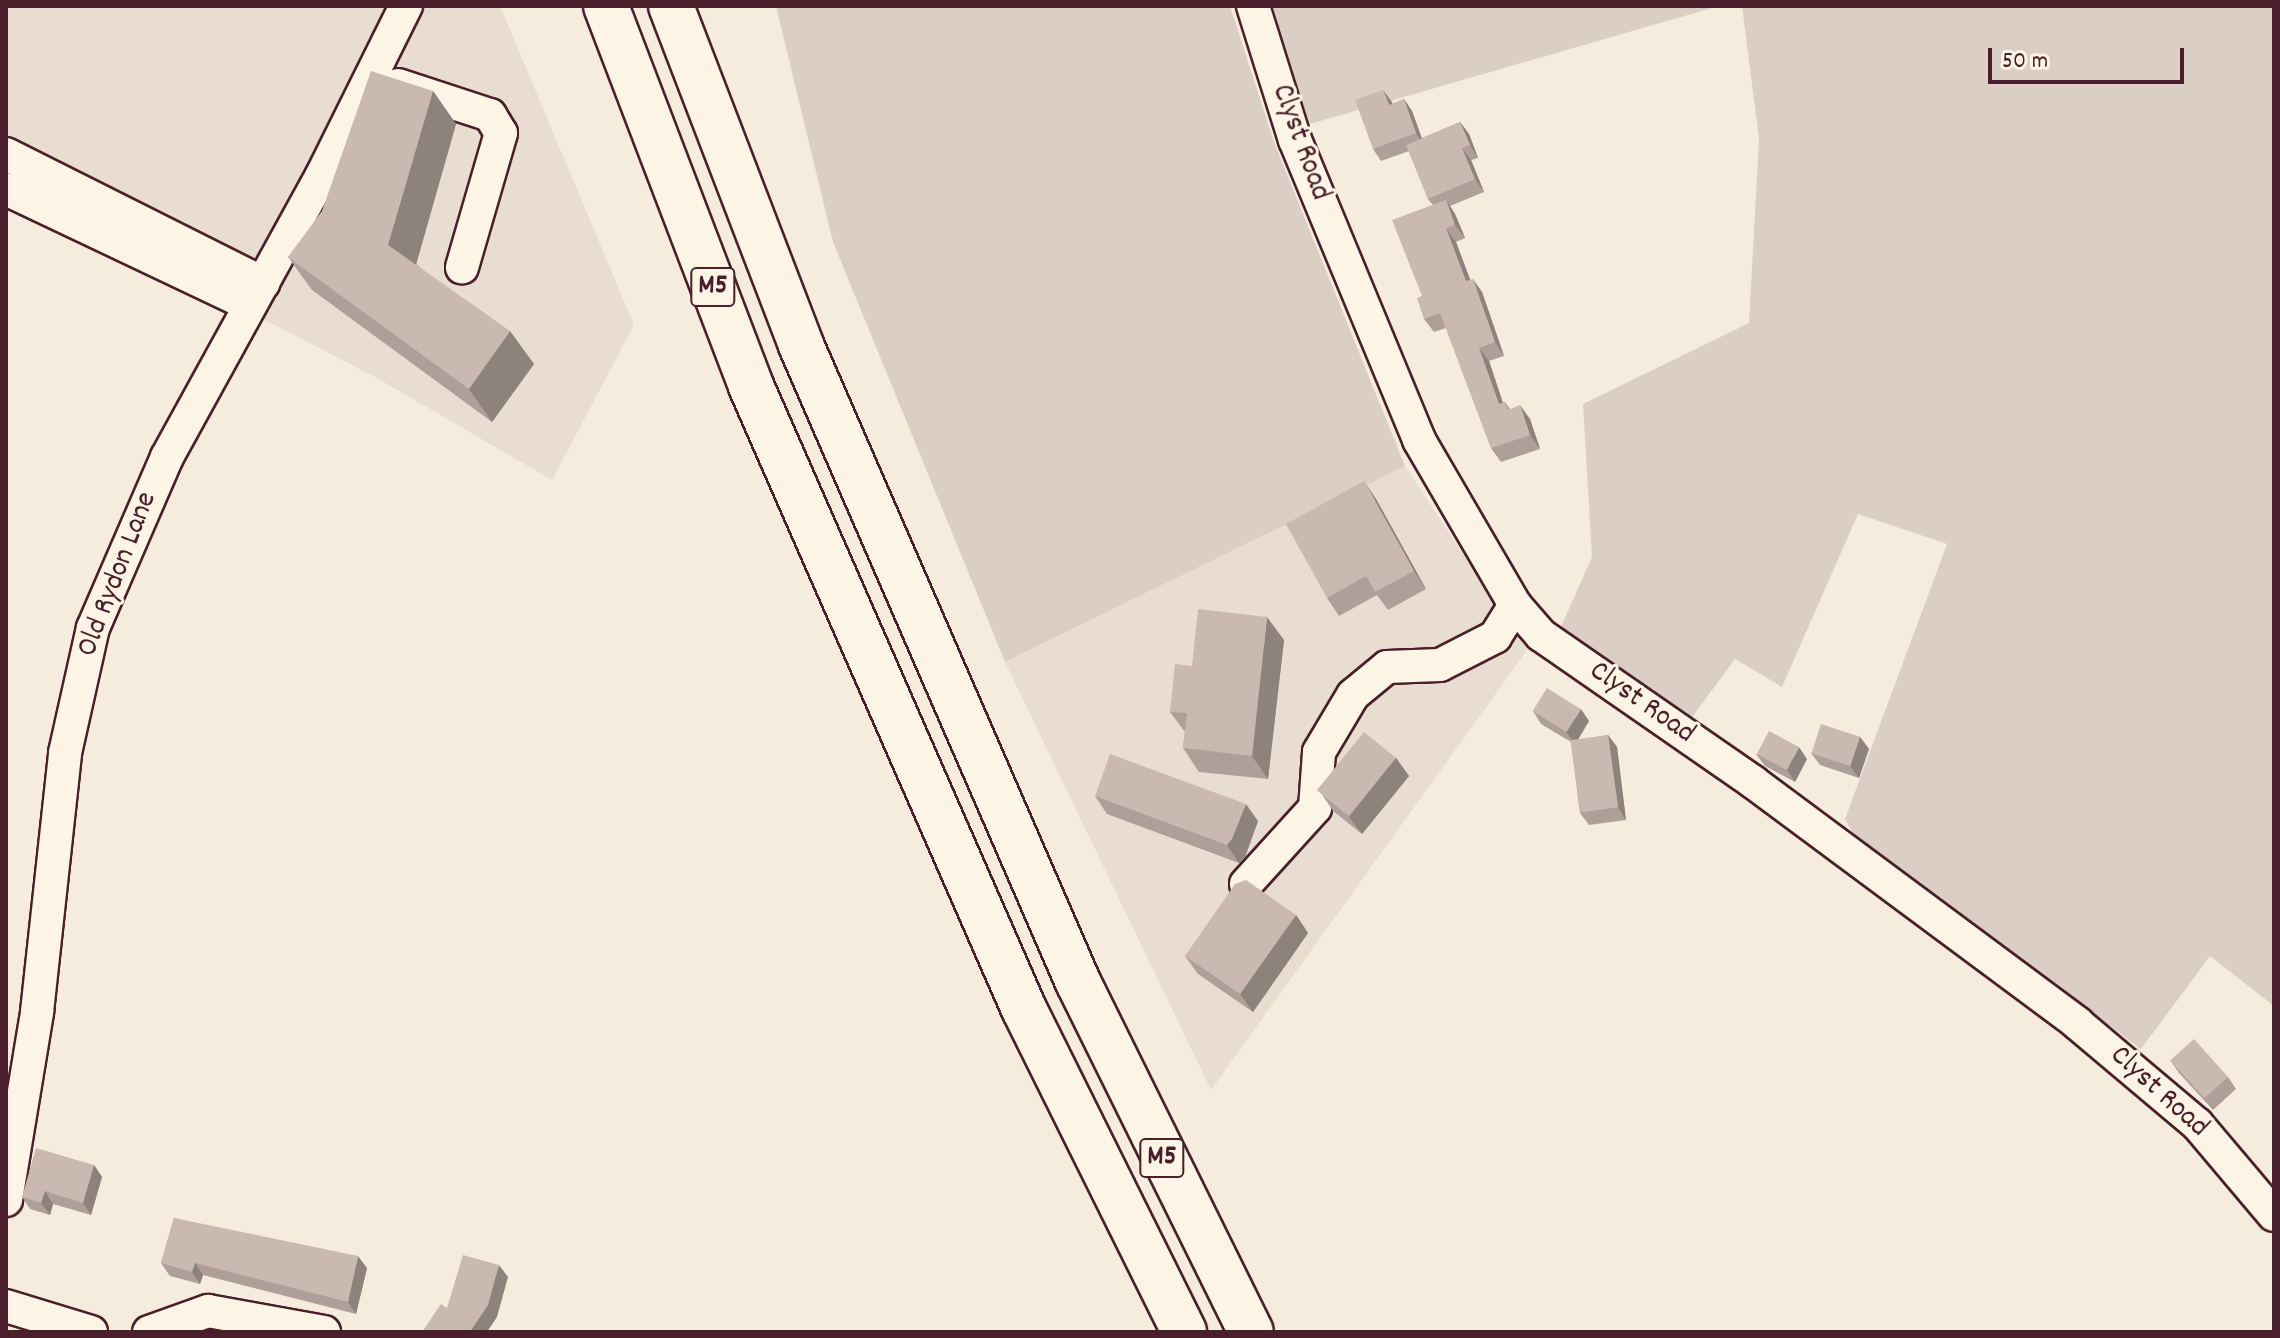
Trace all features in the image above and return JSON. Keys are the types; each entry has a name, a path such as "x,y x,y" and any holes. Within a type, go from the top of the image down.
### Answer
{"highway":[{"name":"M5","path":"606,6 751,386 1024,1009 1184,1332"},
{"name":"M5","path":"671,6 801,345 1078,982 1251,1332"}],"street":[{"name":"Old Rydon Lane","path":"6,1200 57,852 65,753 93,628 143,506 406,6"},
{"name":"Clyst Road","path":"1253,6 1295,140 1419,440 1515,605 1541,635 1753,782 2157,1087 2197,1124 2274,1215"},
{"path":"378,64 387,81 490,115 501,133 462,267"},
{"path":"6,154 256,294"},
{"path":"6,189 256,294"},
{"path":"1246,884 1315,808 1319,752 1353,695 1387,667 1440,665 1495,637 1515,605"},
{"path":"6,1306 91,1332"},
{"path":"149,1332 208,1311 324,1332"}],"shaded area":[{"path":"6,6 500,6 634,325 552,480 375,377 217,295 197,300 6,201"},
{"path":"776,6 1230,6 1274,142 1405,466 1005,662 833,242"},
{"path":"1271,6 1719,6 1310,124"},
{"path":"1742,6 2274,6 2274,1006 2210,956 2141,1049 1854,835 1845,819 1947,544 1858,514 1782,687 1735,659 1687,724 1560,629 1592,557 1583,404 1749,323 1759,139"},
{"path":"1405,466 1527,650 1211,1090 1005,662"}],"building":[{"path":"371,71 433,91 388,245 510,331 469,389 288,257 322,211"},
{"path":"1383,90 1389,105 1404,99 1416,133 1373,149 1355,100"},
{"path":"1460,122 1470,145 1462,148 1475,179 1428,199 1406,145"},
{"path":"1446,200 1455,225 1446,228 1466,281 1473,279 1495,342 1479,348 1499,404 1505,402 1508,410 1520,405 1530,435 1491,448 1440,313 1424,319 1417,298 1422,296 1392,220"},
{"path":"1364,481 1414,571 1375,592 1366,576 1327,598 1286,524"},
{"path":"1198,609 1267,617 1252,756 1183,748 1187,713 1170,712 1175,664 1192,666"},
{"path":"1547,688 1581,709 1567,732 1533,711"},
{"path":"1821,724 1860,737 1850,766 1811,753"},
{"path":"1769,731 1799,747 1787,770 1757,754"},
{"path":"1364,732 1396,758 1349,816 1317,790"},
{"path":"1608,735 1618,807 1581,813 1570,740"},
{"path":"1110,754 1246,804 1232,839 1227,845 1095,796"},
{"path":"1246,880 1296,915 1240,994 1185,956 1235,884"},
{"path":"2194,1039 2228,1077 2204,1098 2170,1060"},
{"path":"36,1148 94,1165 83,1203 45,1191 41,1203 22,1197"},
{"path":"174,1218 358,1256 348,1302 195,1263 192,1272 161,1263"},
{"path":"463,1255 499,1265 488,1305 470,1332 422,1332 441,1304 447,1308"}]}
